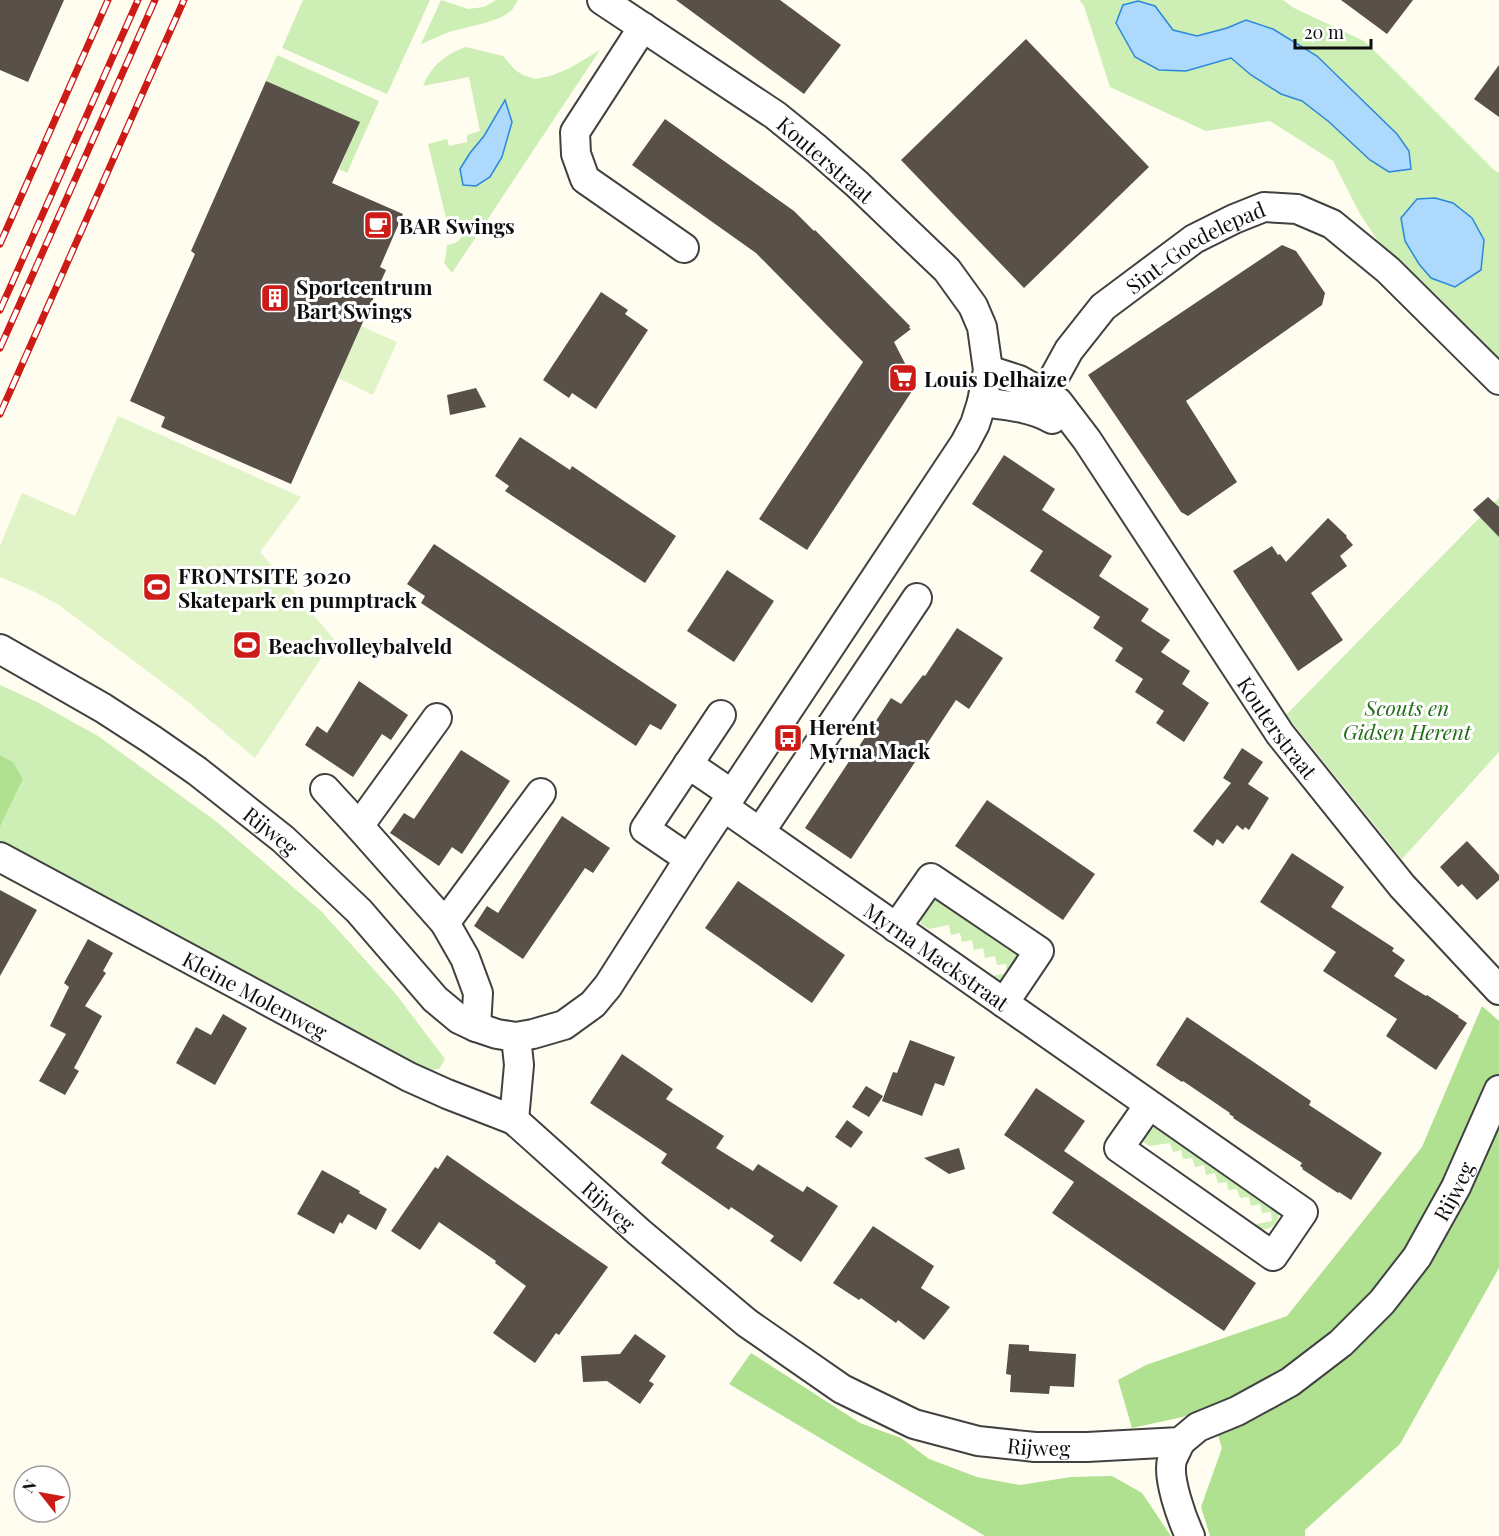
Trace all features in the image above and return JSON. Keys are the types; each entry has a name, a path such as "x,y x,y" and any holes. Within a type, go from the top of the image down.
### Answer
{"street":[{"name":"Kouterstraat","path":"602,0 775,115 857,184 947,270 973,306 982,327 988,370 982,402 1013,406 1039,403"},
{"path":"643,27 575,132 576,154 585,179 684,248"},
{"name":"Sint-Goedelepad","path":"1039,403 1069,351 1103,307 1194,239 1233,219 1264,207 1297,209 1332,224 1388,270 1499,380"},
{"name":"Kouterstraat","path":"988,370 1019,380 1039,403 1044,414 1087,440 1280,734 1402,886 1499,990"},
{"path":"514,1120 519,1065 516,1037 548,1031 564,1025 593,1004 608,986 689,859 965,443 975,424 982,402"},
{"path":"760,832 917,598"},
{"name":"Rijweg","path":"2,651 103,708 151,738 197,771 283,839 359,911 445,1010 476,1027 516,1037"},
{"path":"689,859 645,829 721,715"},
{"path":"360,826 437,718"},
{"name":"Myrna Mackstraat","path":"688,764 760,832 1303,1212 1273,1256 1119,1148 1149,1105"},
{"path":"325,789 445,923 465,958 478,993 476,1027"},
{"path":"445,923 541,793"},
{"name":"Kleine Molenweg","path":"0,857 409,1077 514,1120"},
{"path":"896,928 931,878 1039,951 1004,1003"},
{"name":"Rijweg","path":"514,1120 639,1232 747,1323 842,1389 914,1424 978,1441 1035,1447 1086,1447 1180,1443 1198,1427 1237,1411 1290,1382 1341,1343 1382,1302 1417,1257 1456,1187 1499,1090"},
{"path":"1180,1443 1172,1461 1171,1475 1182,1519 1190,1536"}],"green space":[{"path":"303,0 430,0 387,94 282,48"},
{"path":"441,0 468,9 484,7 496,0 518,0 512,10 502,17 449,32 421,44"},
{"path":"1079,0 1283,0 1294,8 1364,41 1499,173 1499,371 1392,262 1360,214 1333,161 1270,121 1206,131 1110,87 1084,6"},
{"path":"466,47 503,56 515,70 536,79 568,69 600,50 452,273 444,263 447,245 459,241 463,228 446,218 428,144 447,139 449,146 467,142 467,135 480,131 469,77 423,86 430,72 440,62"},
{"path":"277,55 379,101 347,173 339,169 359,122 266,81"},
{"path":"361,326 397,342 373,395 338,378"},
{"name":"FRONTSITE 3020 Skatepark en pumptrack","path":"118,416 301,497 260,552 334,639 255,758 182,697 59,605 0,577 0,546 22,493 75,516"},
{"name":"Scouts en Gidsen Herent","path":"1499,498 1499,752 1402,859 1286,715"},
{"path":"0,685 37,702 98,736 217,822 321,911 395,993 445,1059 439,1069 414,1073 0,845 0,827 23,779 13,762 0,755"},
{"path":"0,755 13,762 23,779 0,827"},
{"path":"944,898 1022,954 1002,983 995,982 988,977 1007,973 1006,964 997,965 995,956 985,958 983,948 974,950 972,940 962,942 960,933 951,935 949,925 929,929 921,924 926,906"},
{"path":"1482,1006 1499,1021 1499,1268 1400,1444 1305,1530 1305,1536 1210,1536 1201,1507 1222,1448 1210,1411 1132,1428 1118,1380 1146,1365 1287,1316 1422,1147"},
{"path":"1157,1126 1279,1209 1275,1224 1267,1229 1252,1225 1272,1221 1271,1212 1262,1213 1260,1204 1251,1206 1249,1197 1240,1198 1237,1189 1228,1190 1227,1182 1218,1183 1215,1173 1206,1175 1204,1165 1195,1167 1192,1158 1183,1159 1181,1150 1173,1152 1170,1143 1150,1146 1143,1142 1148,1133"},
{"path":"751,1353 860,1423 901,1438 929,1459 977,1477 1020,1485 1071,1477 1112,1476 1142,1493 1171,1536 985,1536 729,1384"}],"water":[{"path":"1138,1 1155,6 1173,30 1197,36 1246,20 1273,29 1317,56 1397,134 1409,151 1411,169 1389,172 1370,160 1328,121 1302,101 1281,94 1251,75 1231,58 1186,71 1159,70 1135,57 1116,23 1123,5"},
{"path":"505,100 512,122 502,157 490,177 476,186 463,185 460,169 484,136"},
{"path":"1435,198 1453,203 1472,218 1484,240 1481,270 1455,287 1431,278 1405,241 1401,218 1417,199"}],"building":[{"path":"0,0 64,0 28,82 0,70"},
{"path":"676,0 780,0 841,45 804,94"},
{"path":"1341,0 1413,0 1387,34"},
{"path":"1026,39 1149,167 1024,288 901,160"},
{"path":"1499,65 1499,117 1474,99"},
{"name":"Sportcentrum Bart Swings","path":"266,81 360,122 332,183 403,214 380,267 386,270 291,484 161,427 165,417 130,401 195,254 191,251"},
{"path":"665,119 794,211 911,329 894,342 916,385 807,550 759,519 863,362 756,253 632,165"},
{"path":"1282,245 1296,251 1325,293 1322,305 1186,401 1237,482 1188,516 1181,512 1088,375"},
{"path":"601,292 628,310 625,314 648,330 596,409 572,393 569,398 543,380"},
{"path":"476,388 486,407 450,415 447,395"},
{"path":"520,437 570,470 572,466 676,536 645,583 505,491 509,486 495,476"},
{"path":"1004,455 1055,489 1042,510 1112,556 1099,576 1149,609 1141,621 1170,640 1161,652 1190,671 1182,684 1209,703 1184,742 1156,723 1164,711 1135,692 1143,679 1115,661 1123,648 1093,628 1100,617 1030,571 1043,551 972,504"},
{"path":"1488,497 1499,507 1499,537 1473,510"},
{"path":"1328,518 1353,545 1340,556 1347,566 1311,593 1343,640 1298,671 1233,571 1272,546 1286,562"},
{"path":"434,544 677,705 661,730 650,724 636,746 421,603 425,596 407,584"},
{"path":"727,570 774,601 734,662 687,631"},
{"path":"957,628 1003,658 969,709 956,700 851,859 805,828 891,698 901,704 923,675 925,676"},
{"path":"359,681 408,715 391,740 382,734 353,777 305,745 317,726 327,733"},
{"path":"1242,748 1263,762 1248,784 1269,798 1249,830 1245,827 1243,830 1237,825 1223,844 1217,839 1213,846 1193,831 1231,783 1223,778"},
{"path":"461,750 510,781 462,854 452,847 439,866 390,833 404,813 414,819"},
{"path":"987,800 1095,874 1063,920 955,846"},
{"path":"562,816 610,848 593,873 585,868 523,959 474,926 487,906 498,913"},
{"path":"1467,841 1499,875 1499,880 1477,900 1462,884 1458,887 1440,867"},
{"path":"1292,853 1344,887 1331,907 1394,948 1392,951 1405,960 1394,976 1427,995 1467,1023 1436,1070 1386,1036 1397,1019 1323,971 1336,952 1260,902"},
{"path":"738,881 845,955 812,1003 705,928"},
{"path":"0,890 37,910 0,976"},
{"path":"88,939 113,953 103,971 106,973 85,1006 102,1016 74,1068 79,1071 65,1095 39,1081 66,1034 50,1026 69,987 64,983"},
{"path":"223,1014 247,1028 215,1085 176,1063 196,1027 211,1035"},
{"path":"1187,1017 1311,1101 1309,1105 1382,1153 1351,1200 1302,1169 1300,1166 1302,1163 1233,1118 1230,1113 1156,1065"},
{"path":"910,1040 955,1057 944,1086 935,1083 922,1116 882,1101 893,1072 897,1073"},
{"path":"622,1054 673,1089 666,1099 724,1136 716,1148 753,1171 758,1164 803,1192 807,1186 838,1206 801,1262 770,1241 774,1236 731,1207 729,1210 661,1163 667,1154 590,1103"},
{"path":"866,1086 883,1096 869,1117 852,1107"},
{"path":"1036,1088 1085,1121 1064,1151 1256,1283 1224,1331 1052,1213 1074,1182 1004,1135"},
{"path":"847,1120 863,1132 851,1148 835,1137"},
{"path":"959,1148 965,1169 949,1174 924,1158"},
{"path":"447,1155 608,1267 559,1335 556,1333 535,1363 493,1333 526,1286 495,1263 496,1261 439,1222 420,1250 391,1231 435,1167 438,1169"},
{"path":"322,1170 387,1209 376,1230 348,1214 342,1224 340,1222 334,1234 297,1214"},
{"path":"873,1226 934,1266 921,1288 950,1307 924,1340 898,1320 896,1323 861,1298 859,1300 833,1283"},
{"path":"635,1334 666,1356 649,1381 654,1384 640,1404 607,1381 583,1382 581,1356 620,1354"},
{"path":"1009,1344 1029,1345 1029,1351 1076,1354 1074,1387 1050,1386 1049,1394 1010,1392 1011,1375 1006,1374"}],"railway":[{"path":"0,244 108,0"},
{"path":"0,310 138,0"},
{"path":"0,348 155,0"},
{"path":"0,414 184,0"}],"place":[{"name":"BAR Swings","path":"378,225"},
{"name":"Sportcentrum Bart Swings","path":"275,298"},
{"name":"Louis Delhaize","path":"903,378"},
{"name":"FRONTSITE 3020 Skatepark en pumptrack","path":"157,587"},
{"name":"Beachvolleybalveld","path":"247,645"},
{"name":"Herent Myrna Mack","path":"788,738"}]}
